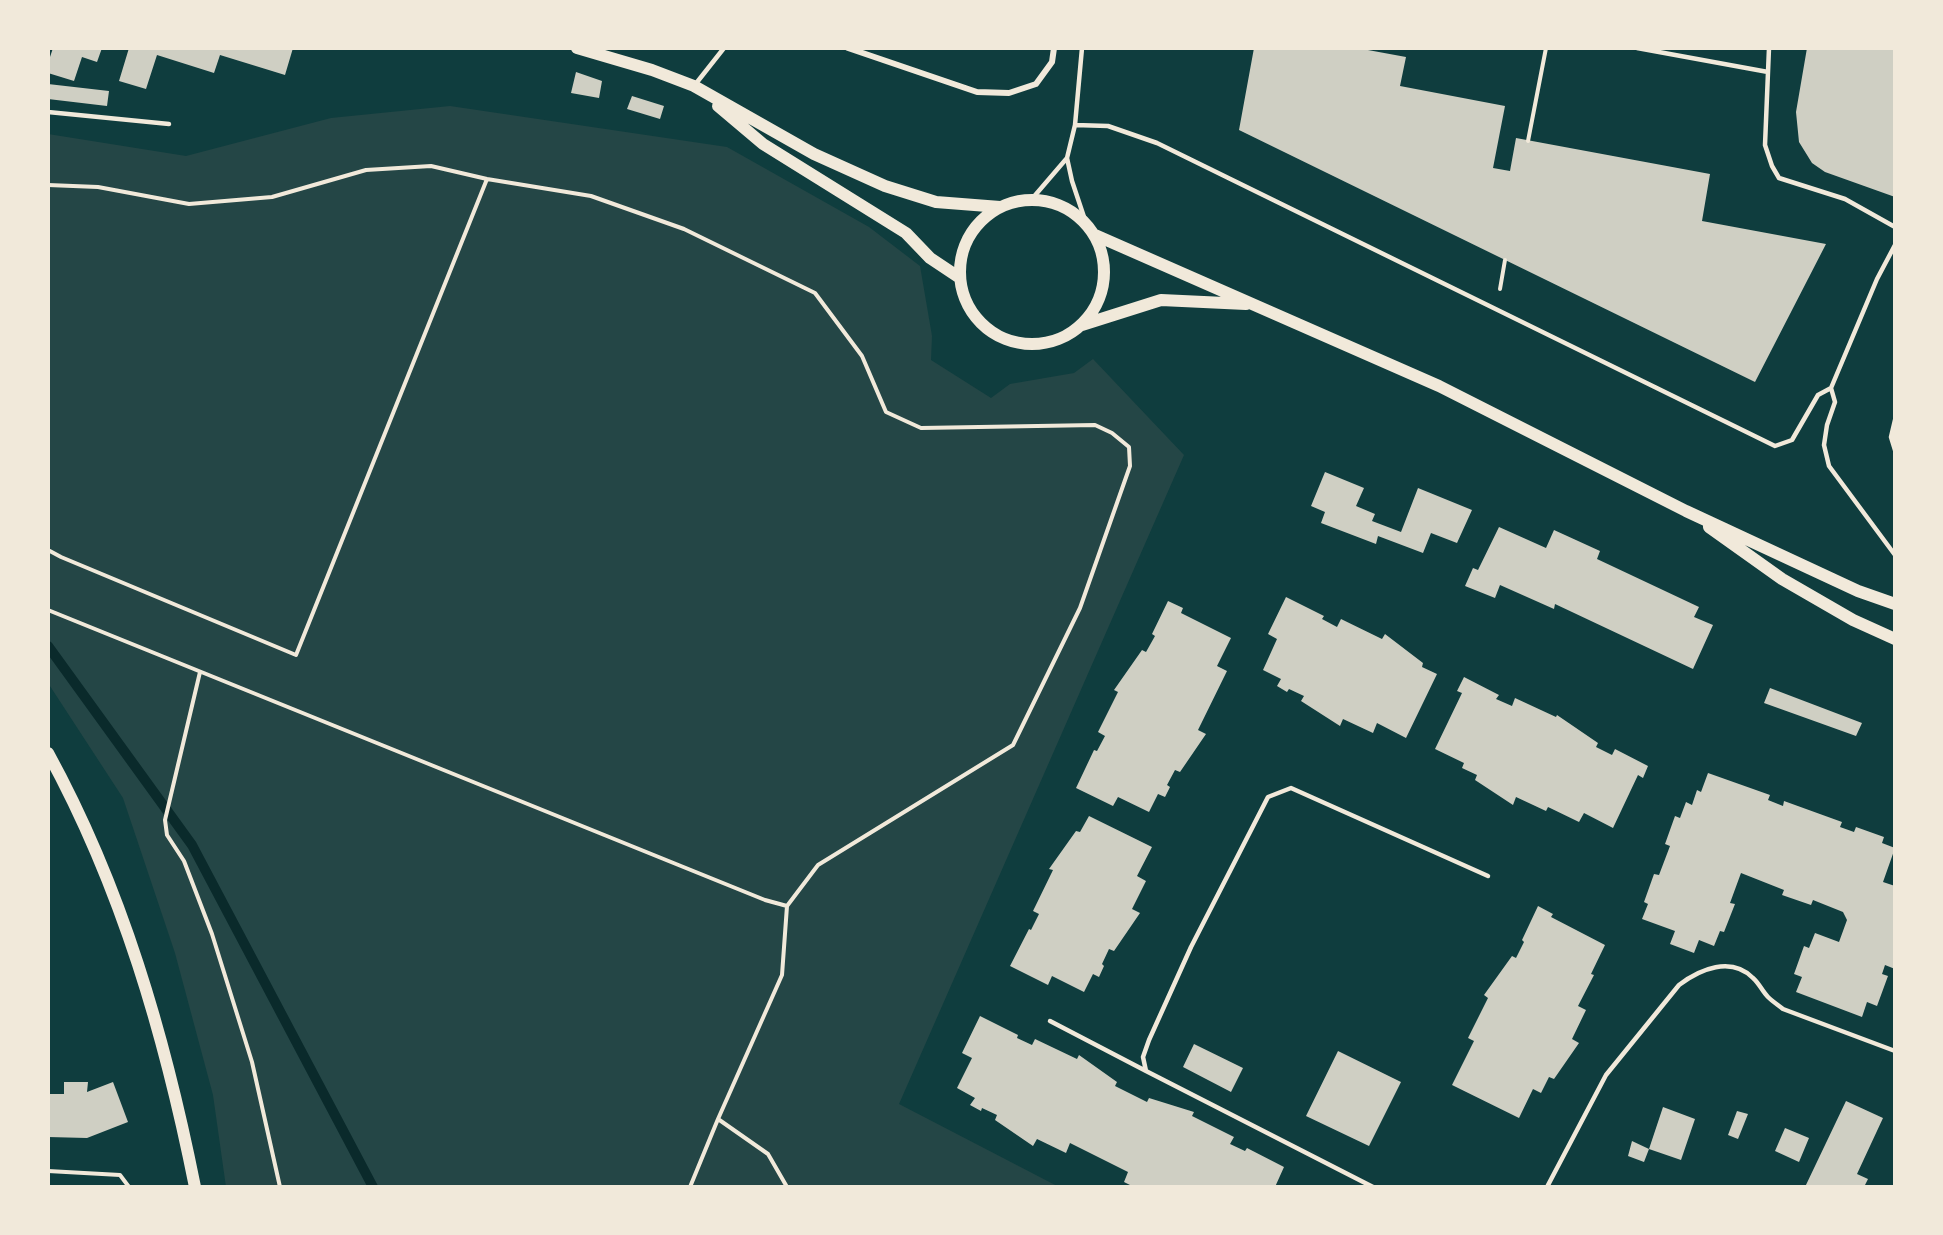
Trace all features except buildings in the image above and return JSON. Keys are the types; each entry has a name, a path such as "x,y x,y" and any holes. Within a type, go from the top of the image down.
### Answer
{"main road":[{"path":"586,49 694,86 814,154 885,186 936,202 1000,207 1031,200 1051,203 1070,210 1095,235 1104,259 1104,283 1096,306 1081,326"},
{"path":"694,86 763,144 906,233 930,258 960,278"},
{"path":"1000,207 986,217 970,237 961,260 960,278 967,304 983,326 1006,340 1033,345 1060,339 1081,326 1161,300 1253,304"},
{"path":"1095,235 1439,386 1686,511 1858,591 1895,603"},
{"path":"1686,511 1782,579 1853,620 1895,639"},
{"path":"48,753 98,860 134,951 163,1044 195,1187"}],"street":[{"path":"848,48 977,92 1009,93 1036,84 1052,62 1054,48"}],"lane":[{"path":"694,86 724,48"},
{"path":"1082,48 1075,125 1067,158 1086,224"},
{"path":"1637,48 1768,72"},
{"path":"1768,48 1766,145 1772,166 1779,178 1845,199 1895,227"},
{"path":"48,112 169,124"},
{"path":"1075,125 1108,126 1157,143 1775,446 1792,440 1818,395 1832,388"},
{"path":"1031,200 1067,158"},
{"path":"1895,246 1878,279 1832,388 1835,402 1827,425 1824,445 1829,466 1895,555"},
{"path":"1895,420 1891,437 1895,450"},
{"path":"1146,1071 1143,1057 1149,1040 1191,947 1268,797 1291,788 1488,876"},
{"path":"1547,1187 1606,1075 1679,985 1694,973 1720,966 1736,967 1752,977 1767,996 1783,1009 1895,1051"},
{"path":"1050,1021 1373,1187"}],"path":[{"path":"1528,141 1546,48"},
{"path":"48,185 98,187 189,204 272,197 366,170 431,166 487,179 591,196 684,229 815,292 862,356 886,412 921,428 1095,425 1112,433 1129,447 1130,466 1080,608 1013,745 818,865 787,906 782,975 690,1187"},
{"path":"48,550 296,655 487,179"},
{"path":"1496,310 1505,260"},
{"path":"48,610 765,900 787,906"},
{"path":"200,672 165,820 167,835 184,861 212,934 252,1062 280,1187"},
{"path":"718,1119 768,1154 787,1187"},
{"path":"48,1172 120,1175 129,1187"}],"shaded area":[{"path":"450,106 727,147 869,227 920,266 932,336 931,360 991,398 1010,384 1074,373 1093,359 1184,455 899,1104 1059,1187 226,1187 213,1095 175,953 123,798 48,683 48,134 186,156 331,118"}],"waterway":[{"path":"48,646 192,845 373,1187"}]}
